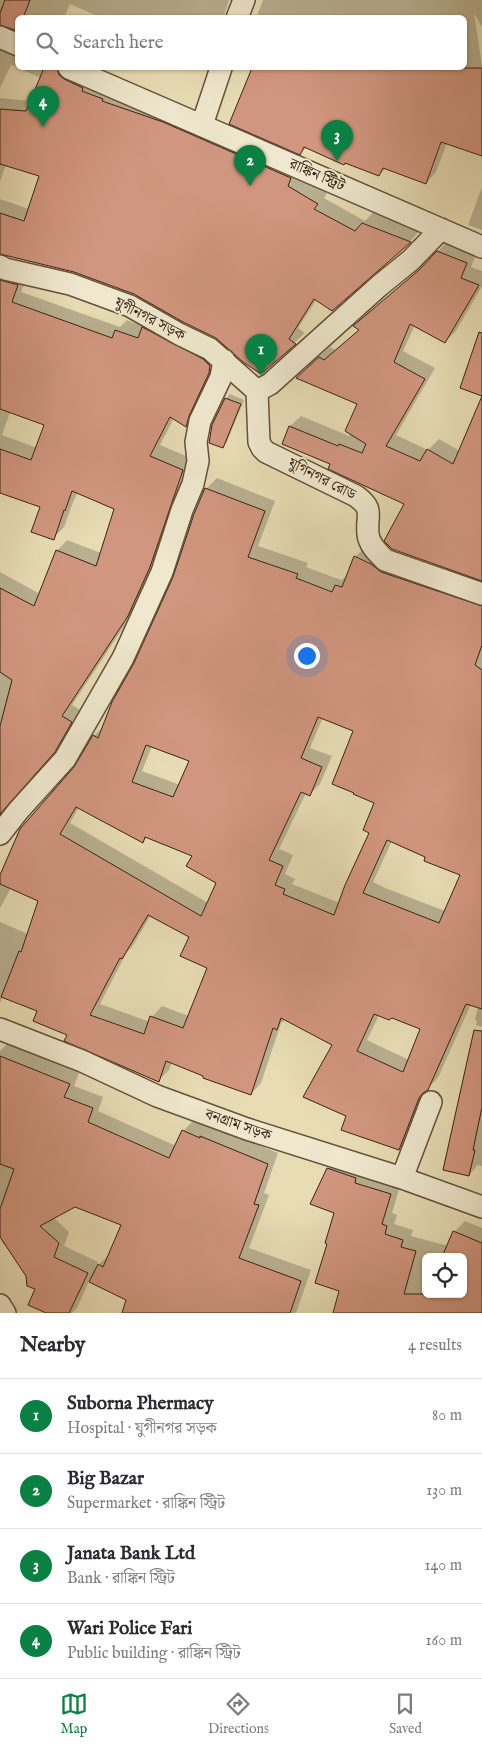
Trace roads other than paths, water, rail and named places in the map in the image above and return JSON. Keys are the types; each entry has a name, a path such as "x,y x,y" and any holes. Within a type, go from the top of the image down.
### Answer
{"street":[{"path":"238,15 244,0"},
{"path":"0,38 15,44"},
{"name":"রাঙ্কিন স্ট্রিট","path":"74,70 482,247"},
{"path":"202,125 220,70"},
{"path":"257,390 270,384 379,286 411,260 441,229"},
{"name":"যুগীনগর সড়ক","path":"0,266 70,284 130,306 179,334 210,348 257,390"},
{"path":"0,834 65,759 122,658 162,572 182,510 193,484 198,461 196,442 200,421 221,377 224,360"},
{"name":"যুগিনগর রোড","path":"257,390 259,442 262,448 266,452 356,496 366,503 369,512 368,536 374,549 385,560 482,594"},
{"name":"বনগ্রাম সড়ক","path":"0,1029 82,1061 157,1096 247,1129 402,1178 482,1207"},
{"path":"402,1178 431,1102"},
{"path":"0,1305 5,1313"}],"place":[{"name":"Wari Police Fari","path":"43,127"},
{"name":"Janata Bank Ltd","path":"337,161"},
{"name":"Big Bazar","path":"250,186"},
{"name":"Suborna Phermacy","path":"261,375"}]}
